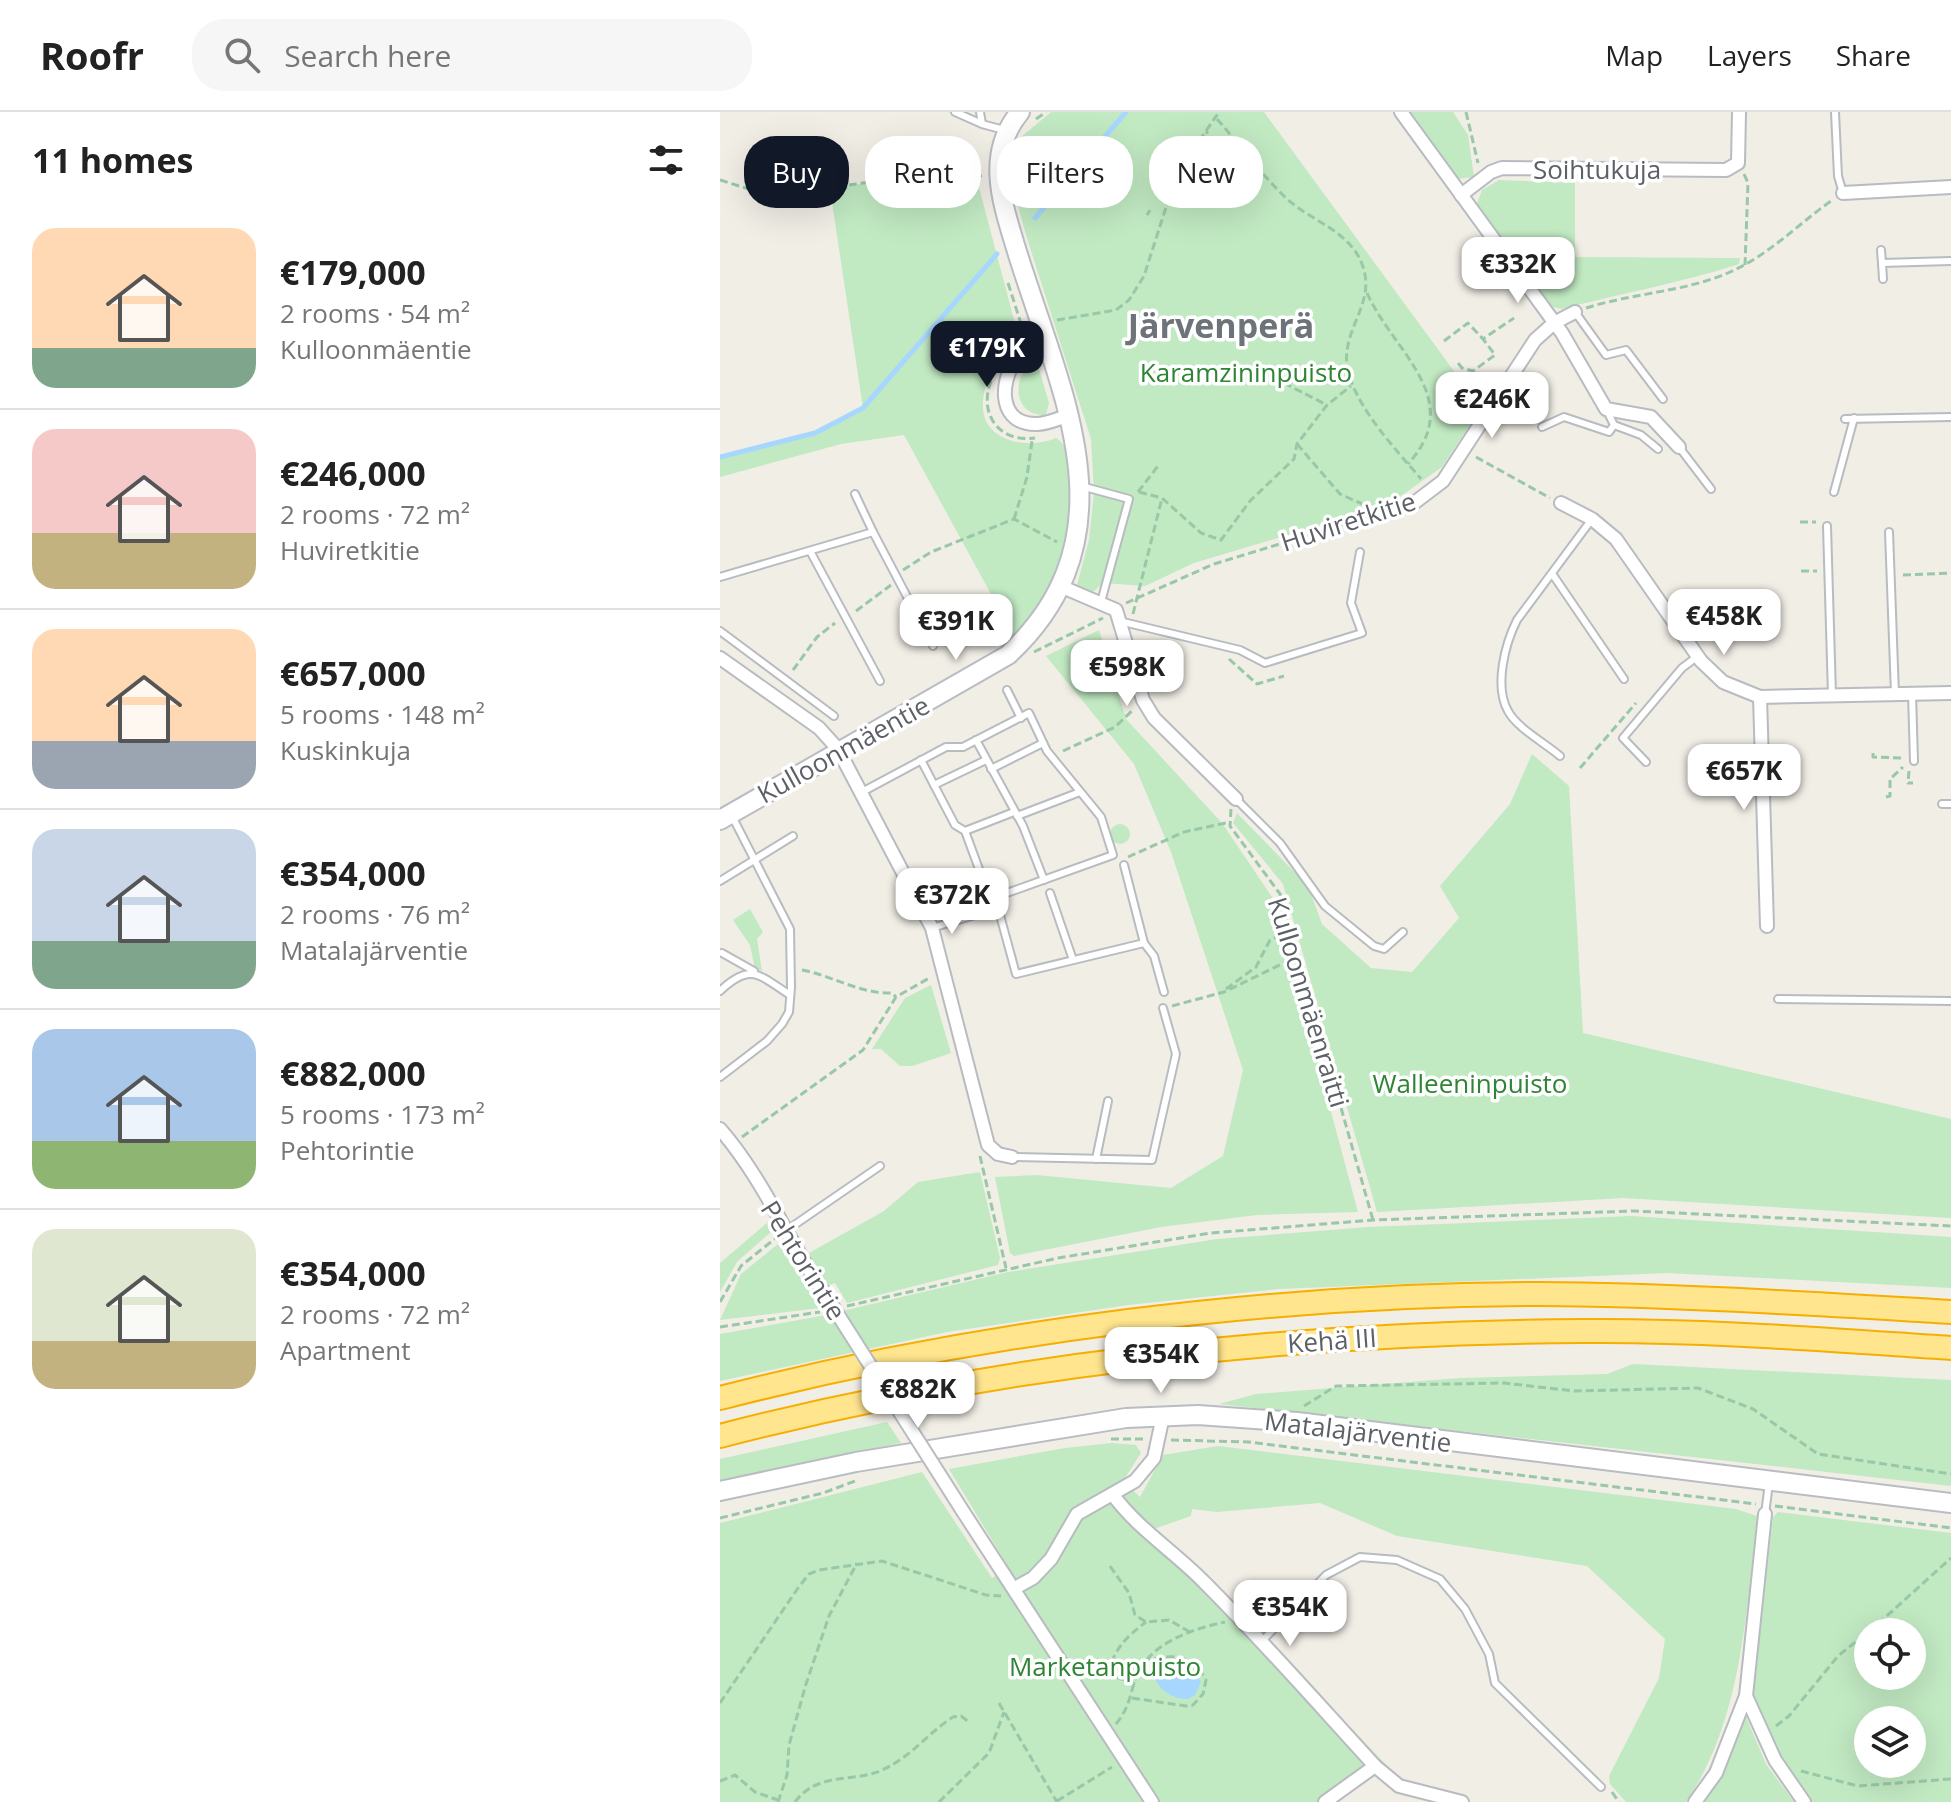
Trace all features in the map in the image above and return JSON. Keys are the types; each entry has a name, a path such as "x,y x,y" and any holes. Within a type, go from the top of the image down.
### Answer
{"highway":[{"name":"Kehä III","path":"720,1398 817,1374 1080,1329 1361,1301 1554,1295 1951,1312"},
{"path":"1905,1309 1951,1302"},
{"name":"Kehä III","path":"720,1436 945,1387 1228,1347 1347,1338 1586,1331 1951,1348"}],"main road":[{"path":"1006,136 1007,130 1026,117"},
{"name":"Kulloonmäentie","path":"725,816 1008,655 1026,638 1060,586 1079,527 1081,486 1067,416 1009,208"},
{"name":"Matalajärventie","path":"720,1491 1018,1433 1163,1416 1297,1422 1769,1483 1951,1503"}],"street":[{"path":"1401,112 1554,323 1606,409 1651,417 1679,447"},
{"path":"1738,163 1739,112"},
{"name":"Soihtukuja","path":"1461,195 1502,168 1726,170 1738,163"},
{"path":"1843,193 1951,187"},
{"name":"Huviretkitie","path":"1414,503 1443,481 1522,356 1554,323 1575,312"},
{"path":"1042,333 1016,359 1007,376 1004,396 1009,414 1021,423 1036,425 1067,416"},
{"path":"1561,503 1592,519 1616,539 1698,656 1723,682 1760,697 1951,693"},
{"path":"1060,586 1101,602 1122,618 1143,700 1154,718 1236,799"},
{"path":"720,658 819,728 838,749 932,928 988,1145 998,1154 1012,1157"},
{"path":"1760,697 1767,926"},
{"name":"Pehtorintie","path":"720,1129 733,1144 784,1233 1152,1802"},
{"path":"1015,1588 1033,1578 1051,1559 1077,1514 1135,1481 1154,1458 1163,1416"},
{"path":"1113,1495 1133,1523 1192,1569 1240,1618 1375,1766 1399,1786 1462,1802"},
{"path":"1695,1802 1716,1773 1746,1696 1766,1510"},
{"path":"1746,1696 1775,1760 1804,1802"},
{"path":"1325,1802 1375,1766"}],"lane":[{"path":"955,112 982,124 1007,130"},
{"path":"980,112 982,124"},
{"path":"1835,112 1838,176 1843,193"},
{"path":"1881,250 1883,279"},
{"path":"1882,263 1951,261"},
{"path":"1575,312 1606,355 1626,350 1663,399"},
{"path":"1606,409 1614,425 1641,435 1658,449"},
{"path":"1542,427 1564,417 1609,432 1614,425"},
{"path":"1845,419 1951,417"},
{"path":"1834,492 1854,418"},
{"path":"1679,447 1711,489"},
{"path":"1081,486 1129,499 1101,602"},
{"path":"855,494 933,646"},
{"path":"1560,756 1509,714 1504,699 1508,638 1517,620 1592,519"},
{"path":"1827,526 1832,695"},
{"path":"720,577 873,532"},
{"path":"1889,532 1895,694"},
{"path":"810,551 880,681"},
{"path":"1122,618 1240,650 1265,663 1362,633 1351,603 1360,552"},
{"path":"1553,575 1624,679"},
{"path":"720,631 834,716"},
{"path":"1646,762 1623,738 1682,668 1698,656"},
{"path":"1007,690 1021,718"},
{"path":"1912,693 1914,760"},
{"path":"862,792 946,747 963,747 1029,713 1052,757 1101,817 1113,855 990,899 925,915"},
{"path":"976,740 1015,814 1044,880"},
{"path":"991,769 1043,743"},
{"path":"921,760 955,825 965,831 990,899"},
{"path":"934,785 986,760"},
{"path":"965,831 1080,792"},
{"path":"1236,799 1280,843 1325,906 1374,946 1384,949 1403,932"},
{"path":"1942,804 1951,804"},
{"path":"720,1077 767,1041 782,1024 789,1012 791,968 790,929 755,861 725,816"},
{"path":"720,881 793,836"},
{"path":"1124,865 1144,943 1154,956 1164,992"},
{"path":"1050,893 1073,960"},
{"path":"932,928 998,908 1016,974 1144,943"},
{"path":"722,953 790,995"},
{"path":"720,991 744,973 754,971"},
{"path":"1778,999 1951,1001"},
{"path":"1012,1157 1152,1160 1176,1054 1163,1008"},
{"path":"1096,1159 1108,1101"},
{"path":"784,1233 880,1166"},
{"path":"1766,1510 1769,1483"},
{"path":"1261,1642 1326,1575 1360,1557 1397,1560 1440,1579 1471,1620 1489,1654 1495,1683 1601,1787"}],"path":[{"path":"1026,117 1046,112"},
{"path":"1042,333 1050,321 1116,310 1129,300 1150,262 1177,173 1219,112"},
{"path":"1466,112 1474,152 1486,176"},
{"path":"1217,119 1287,199 1345,240 1361,261 1366,302 1347,349 1346,367 1351,386 1431,491"},
{"path":"1207,131 1207,136"},
{"path":"1738,163 1748,183 1745,265"},
{"path":"720,180 771,196 997,167"},
{"path":"1575,312 1600,303 1698,284 1745,265 1843,193"},
{"path":"1147,215 1150,210"},
{"path":"1366,291 1379,320 1429,392 1434,410 1428,437 1408,464"},
{"path":"1483,339 1514,318"},
{"path":"1444,341 1468,323 1495,355 1473,371 1462,368 1458,363"},
{"path":"1018,340 1020,325"},
{"path":"1284,383 1327,405"},
{"path":"1138,492 1162,498 1201,533 1221,540 1250,501 1294,459 1297,444 1327,405 1351,386"},
{"path":"1014,519 1027,477 1032,439"},
{"path":"1297,444 1340,494 1383,513"},
{"path":"1464,451 1561,503"},
{"path":"1129,499 1158,466"},
{"path":"1122,618 1136,596 1162,498"},
{"name":"Huviretkitie","path":"1033,647 1024,657 1122,618 1136,596 1214,564 1414,503"},
{"path":"786,680 817,637 891,586 896,574 931,552 1014,519 1074,550"},
{"path":"1800,522 1827,526"},
{"path":"1801,571 1828,571"},
{"path":"1890,575 1951,573"},
{"path":"1221,654 1257,684 1284,676"},
{"path":"1052,757 1115,727 1143,700"},
{"path":"1873,753 1873,757 1914,760"},
{"path":"1913,783 1908,783 1914,760"},
{"path":"1886,797 1890,796 1890,779 1914,760"},
{"path":"1124,865 1128,858 1184,832 1230,822 1236,799"},
{"name":"Kulloonmäenraitti","path":"1230,822 1280,894 1373,1220"},
{"path":"1224,992 1251,973 1265,955 1267,943 1290,931"},
{"path":"1163,1008 1224,992 1298,956"},
{"path":"791,968 840,980 868,993 892,993 896,997"},
{"path":"733,1144 863,1050 896,997 934,975"},
{"path":"979,1152 1006,1268"},
{"path":"846,1306 1006,1268 1211,1233 1373,1220 1634,1211 1951,1226"},
{"path":"720,1302 741,1266 760,1248 784,1233"},
{"path":"720,1327 832,1309"},
{"path":"1304,1406 1336,1386 1504,1383 1574,1391 1698,1388 1753,1409 1818,1454 1951,1474"},
{"path":"1160,1440 1248,1442 1766,1510 1951,1528"},
{"path":"1884,1618 1951,1558"},
{"path":"720,1703 809,1574 857,1563 882,1561 986,1595 1001,1596 1015,1588"},
{"path":"720,1781 735,1775 755,1792 778,1801 787,1775 789,1745 806,1684 829,1616 857,1563"},
{"path":"1110,1566 1129,1593 1135,1615 1146,1622"},
{"path":"1109,1732 1129,1709 1142,1666 1161,1648 1190,1632 1240,1618"},
{"path":"1108,1674 1114,1655 1125,1638 1146,1622 1169,1620 1190,1632"},
{"path":"1758,1727 1777,1726 1789,1716 1838,1656 1854,1643"},
{"path":"1132,1698 1186,1706 1193,1705 1203,1694 1206,1680 1185,1658 1171,1654 1149,1660"},
{"path":"1070,1672 1108,1674 1135,1684"},
{"path":"999,1703 1057,1802 1125,1758"},
{"path":"939,1802 989,1753 1004,1712"},
{"path":"795,1802 834,1777 887,1768 953,1717 961,1716 970,1723"},
{"path":"1775,1760 1812,1775 1858,1786 1951,1779"}],"green space":[{"name":"Karamzininpuisto","path":"1051,112 1264,112 1481,408 1442,467 1401,496 1361,513 1194,563 1145,586 1103,583 1092,593 1077,585 1089,540 1094,493 1091,439 1018,208 1133,208 1133,136 1022,136"},
{"path":"1406,112 1453,112 1468,135 1474,177 1457,179"},
{"path":"1499,180 1575,183 1575,257 1740,258 1739,264 1562,309 1553,307 1476,206 1482,190"},
{"path":"865,183 865,208 981,208 981,195 1017,331 1011,348 988,380 983,402 984,416 989,426 1008,440 1033,443 1056,438 1066,448 1071,465 1071,508 1058,572 1031,617 1004,644 1009,627 904,435 841,444 720,477 720,457 815,433 863,408 833,208 849,208 849,186"},
{"path":"1033,362 1038,366 1049,403 1046,415 1027,410 1019,395 1021,377"},
{"path":"1099,630 1126,719 1222,823 1274,900 1358,1212 1257,1215 1161,1227 1014,1256 1010,1253 995,1177 1037,1175 1171,1188 1223,1156 1243,1070 1171,852 1134,764 1046,656"},
{"name":"Walleeninpuisto","path":"1532,754 1569,786 1583,1033 1951,1119 1951,1218 1623,1198 1377,1212 1283,884 1233,823 1237,813 1308,886 1322,924 1371,968 1412,972 1459,918 1440,886 1510,804"},
{"path":"1120,824 1127,827 1130,834 1127,841 1120,844 1113,841 1110,834 1113,827"},
{"path":"750,909 763,932 757,939 762,971 755,969 750,945 733,920"},
{"path":"931,985 951,1053 912,1066 900,1066 881,1049 872,1049 905,998"},
{"path":"980,1172 1000,1258 998,1265 847,1303 835,1283 827,1286 809,1253 884,1211 918,1182"},
{"path":"1631,1216 1951,1237 1951,1288 1668,1273 1279,1289 1128,1305 947,1332 720,1381 720,1334 821,1316 1008,1272 1217,1239 1368,1227"},
{"path":"768,1222 772,1231 737,1262 720,1292 720,1263"},
{"path":"778,1244 820,1308 720,1320 741,1274"},
{"path":"1633,1364 1951,1380 1951,1486 1219,1404 1256,1394 1460,1378 1607,1374"},
{"path":"887,1422 901,1443 720,1480 720,1459"},
{"name":"Marketanpuisto","path":"1112,1443 1136,1445 1141,1453 1123,1481 1140,1497 1163,1455 1218,1446 1736,1509 1757,1516 1738,1665 1719,1736 1705,1770 1686,1802 1626,1802 1610,1784 1609,1776 1659,1678 1665,1639 1587,1566 1397,1536 1320,1503 1217,1512 1192,1509 1191,1516 1151,1530 1198,1566 1388,1767 1336,1802 720,1802 720,1523 922,1472 992,1578 1009,1568 949,1469 1065,1448"},
{"path":"1778,1512 1951,1533 1951,1802 1812,1802 1771,1738 1753,1695 1773,1517"},
{"path":"1746,1717 1766,1764 1794,1802 1703,1802 1724,1774 1738,1728"}],"water":[{"path":"1175,1659 1192,1669 1201,1682 1195,1695 1188,1699 1166,1692 1153,1673 1161,1662"}],"waterway":[{"path":"1035,218 1126,112"},
{"path":"720,457 815,433 863,408 997,254"}],"district":[{"name":"Järvenperä","path":"1221,325"}]}
